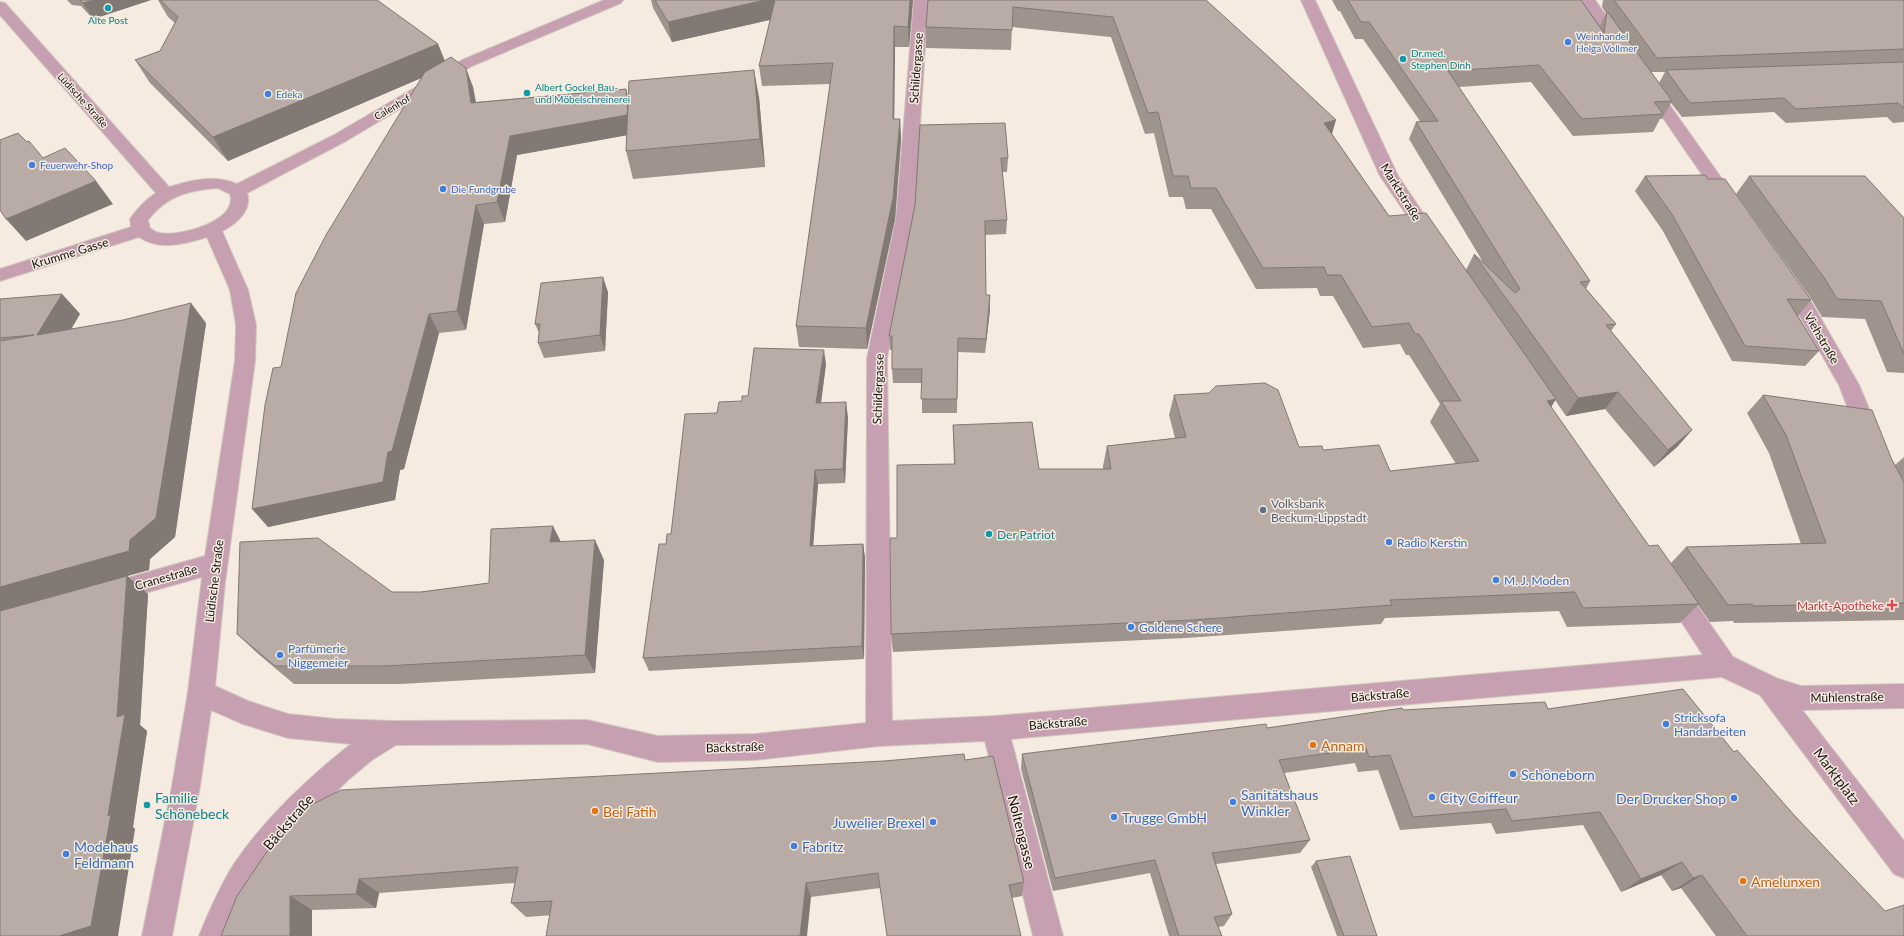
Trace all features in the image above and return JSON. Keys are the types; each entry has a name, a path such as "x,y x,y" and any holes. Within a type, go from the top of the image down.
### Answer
{"street":[{"name":"Calenhof","path":"237,191 340,138 467,62 616,0"},
{"name":"Schildergasse","path":"879,734 877,358 906,219 921,0"},
{"name":"Marktstraße","path":"1308,0 1389,176 1442,254"},
{"path":"1588,0 1643,73 1739,216"},
{"name":"Lüdische Straße","path":"0,6 166,194"},
{"path":"213,183 220,183 237,191 240,200 237,210 228,220 213,230 184,239 156,239 140,230 139,219 142,214 149,205 166,194 194,184 213,183"},
{"name":"Krumme Gasse","path":"0,275 89,248 140,230"},
{"name":"Lüdische Straße","path":"157,936 186,786 201,692 216,563 245,361 246,325 239,290 213,230"},
{"name":"Viehstraße","path":"1779,272 1802,304 1850,386 1874,449"},
{"name":"Cranestraße","path":"85,600 216,563"},
{"path":"1662,574 1724,665"},
{"name":"Bäckstraße","path":"201,692 243,712 288,726 335,731 392,733 587,732 658,749 755,747 879,734 995,728 1724,665"},
{"name":"Mühlenstraße","path":"1724,665 1769,687 1801,698 1904,696"},
{"name":"Marktplatz","path":"1769,687 1904,864"},
{"name":"Noltengasse","path":"995,728 1048,936"},
{"name":"Bäckstraße","path":"214,936 244,875 284,823 338,771 363,751 392,733"}],"building":[{"path":"80,0 94,0 83,3"},
{"path":"160,0 377,0 438,44 213,137 135,60 160,51 178,17"},
{"path":"655,0 765,0 668,22"},
{"path":"775,0 910,0 908,27 894,26 893,119 900,119 893,198 866,328 796,326 833,63 759,66"},
{"path":"928,0 1206,0 1336,120 1324,123 1389,216 1426,213 1556,399 1547,401 1649,546 1658,545 1699,604 1583,608 1575,592 1390,600 1392,605 1193,620 891,634 890,538 897,538 897,465 955,464 953,425 1032,422 1039,469 1111,469 1107,446 1186,437 1174,395 1209,393 1216,386 1265,383 1278,390 1299,447 1322,446 1323,450 1379,445 1390,471 1479,461 1441,401 1461,401 1419,334 1415,334 1409,323 1372,327 1341,275 1327,275 1324,267 1263,268 1216,188 1191,188 1188,176 1173,176 1158,112 1148,113 1113,17 1013,7 1012,30 926,27"},
{"path":"1348,0 1581,0 1604,33 1607,11 1672,101 1654,102 1663,114 1582,119 1539,65 1448,71 1590,281 1580,282 1616,324 1606,325 1692,430 1668,450 1618,392 1578,398 1474,254 1515,293 1520,289 1416,122 1438,121 1369,22 1361,22"},
{"path":"1614,0 1904,0 1904,49 1657,58"},
{"path":"451,57 466,68 471,103 626,89 628,107 627,115 510,136 497,202 476,205 457,311 429,314 392,451 388,452 383,482 252,509 265,405 273,368 281,367 296,293 326,235 425,72"},
{"path":"1904,62 1904,108 1898,103 1796,109 1784,98 1690,103 1666,70"},
{"path":"754,70 760,139 626,151 629,81"},
{"path":"1005,123 1008,158 1001,158 1007,220 985,221 986,295 990,295 986,339 958,338 957,399 921,399 922,369 892,369 892,336 889,336 915,205 920,125"},
{"path":"18,133 27,142 29,141 43,158 65,148 96,181 6,219 0,210 0,140"},
{"path":"1705,175 1708,179 1725,179 1811,300 1787,299 1819,351 1745,346 1673,216 1645,176"},
{"path":"1749,176 1865,176 1904,218 1904,354 1881,301 1837,299 1825,279"},
{"path":"603,277 600,335 538,343 540,324 535,324 541,283"},
{"path":"62,294 37,335 123,320 191,303 156,518 130,540 129,551 0,587 0,341 34,335 0,338 0,299"},
{"path":"754,348 824,350 816,403 846,402 843,469 815,470 810,546 863,544 862,646 643,658 659,544 666,544 667,534 671,534 685,414 717,413 719,402 742,401 742,396 748,396"},
{"path":"1763,395 1872,410 1892,460 1904,482 1904,603 1753,606 1752,604 1728,605 1686,547 1826,543 1786,435"},
{"path":"553,526 550,542 595,540 585,655 384,666 275,666 237,634 240,542 318,538 392,592 421,592 489,583 491,529"},
{"path":"127,576 117,717 125,714 108,816 111,814 91,926 59,936 0,936 0,611"},
{"path":"1683,689 1734,752 1737,750 1794,815 1885,911 1904,905 1904,936 1747,936 1702,875 1693,878 1682,862 1641,879 1600,812 1512,821 1506,809 1413,817 1390,755 1369,757 1366,748 1279,760 1310,840 1212,853 1232,914 1214,917 1222,936 1179,936 1155,860 1055,878 1022,754 1266,724 1267,728 1402,708 1403,710 1545,702 1548,709"},
{"path":"964,754 965,760 993,756 1024,882 1009,885 1021,936 887,936 878,873 806,883 800,936 546,936 552,901 511,903 518,867 359,879 356,894 290,896 290,936 221,936 237,896 268,850 307,807 341,790 884,761"},
{"path":"1350,856 1377,936 1344,936 1316,861"}],"place":[{"name":"Alte Post","path":"108,8"},
{"name":"Weinhandel Helga Vollmer","path":"1568,42"},
{"name":"Dr.med. Stephen Dinh","path":"1403,59"},
{"name":"Albert Gockel Bau- und Möbelschreinerei","path":"527,93"},
{"name":"Edeka","path":"268,94"},
{"name":"Feuerwehr-Shop","path":"32,165"},
{"name":"Die Fundgrube","path":"443,189"},
{"name":"Volksbank Beckum-Lippstadt","path":"1263,510"},
{"name":"Der Patriot","path":"989,534"},
{"name":"Radio Kerstin","path":"1389,542"},
{"name":"M. J. Moden","path":"1496,580"},
{"name":"Markt-Apotheke","path":"1892,605"},
{"name":"Goldene Schere","path":"1131,627"},
{"name":"Parfümerie Niggemeier","path":"280,655"},
{"name":"Stricksofa Handarbeiten","path":"1666,724"},
{"name":"Annam","path":"1313,745"},
{"name":"Schöneborn","path":"1513,774"},
{"name":"City Coiffeur","path":"1432,797"},
{"name":"Der Drucker Shop","path":"1734,798"},
{"name":"Sanitätshaus Winkler","path":"1233,802"},
{"name":"Familie Schönebeck","path":"147,805"},
{"name":"Bei Fatih","path":"595,811"},
{"name":"Trugge GmbH","path":"1114,817"},
{"name":"Juwelier Brexel","path":"933,822"},
{"name":"Fabritz","path":"794,846"},
{"name":"Modehaus Feldmann","path":"66,854"},
{"name":"Amelunxen","path":"1743,881"}]}
